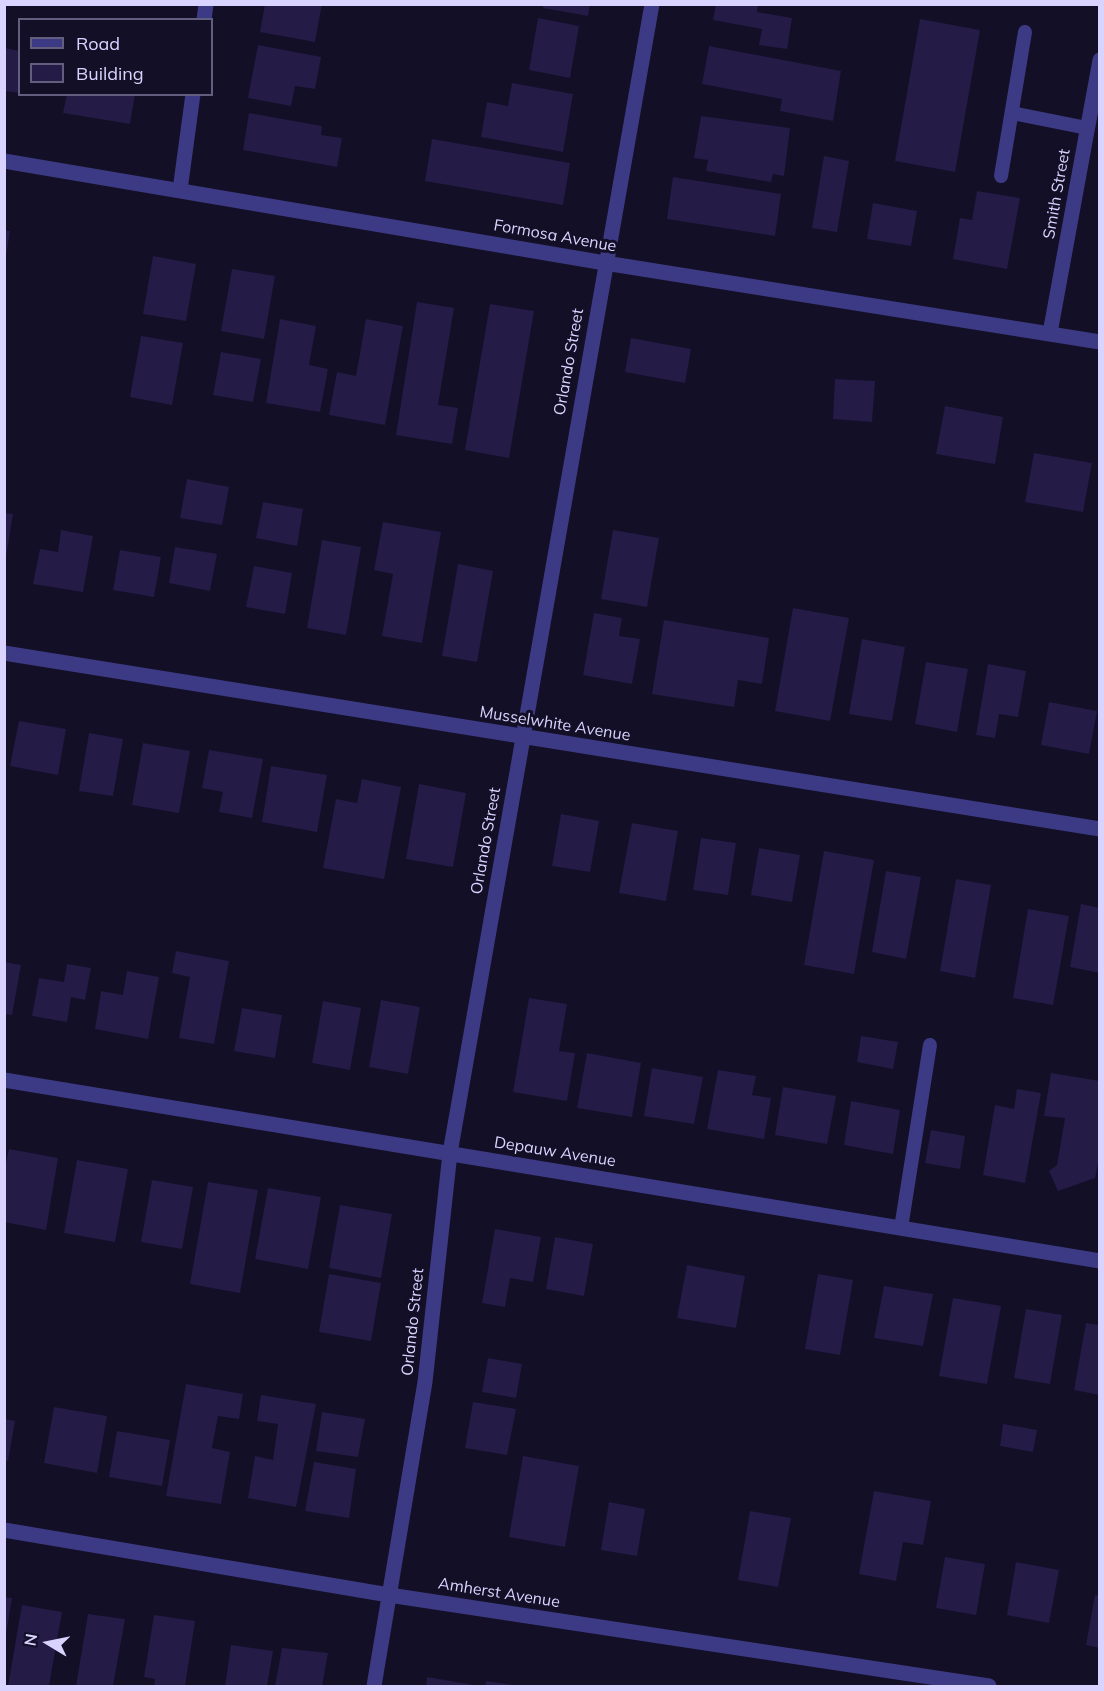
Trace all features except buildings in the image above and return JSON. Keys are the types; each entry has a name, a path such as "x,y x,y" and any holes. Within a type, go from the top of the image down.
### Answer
{"street":[{"name":"Orlando Street","path":"374,1686 425,1382 450,1153 652,4"},
{"name":"Smith Street","path":"1050,333 1100,60"},
{"path":"180,190 193,96"},
{"name":"Formosa Avenue","path":"4,161 605,263 1100,342"},
{"name":"Musselwhite Avenue","path":"4,653 1100,829"},
{"name":"Depauw Avenue","path":"4,1080 1100,1261"},
{"name":"Amherst Avenue","path":"4,1530 389,1595 989,1686"}],"lane":[{"path":"1001,176 1025,32"},
{"path":"1012,113 1087,128"},
{"path":"901,1228 930,1045"}]}
